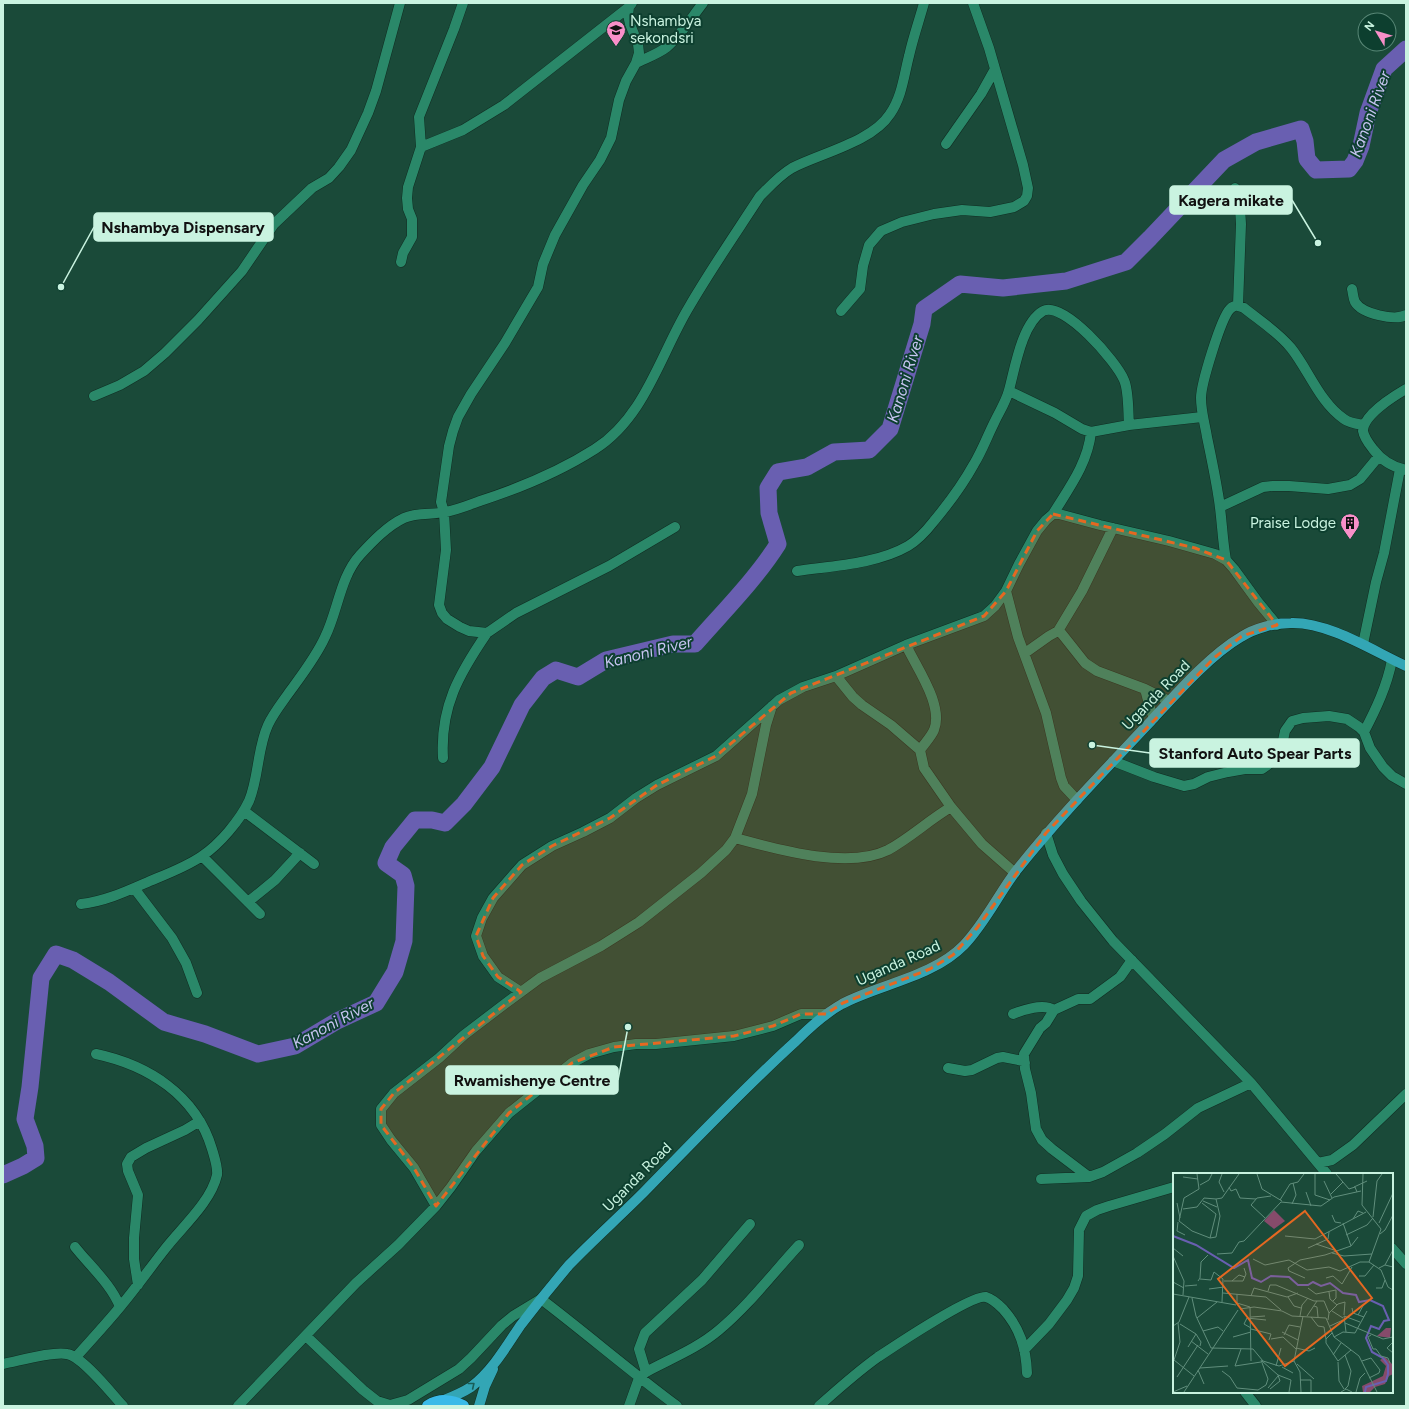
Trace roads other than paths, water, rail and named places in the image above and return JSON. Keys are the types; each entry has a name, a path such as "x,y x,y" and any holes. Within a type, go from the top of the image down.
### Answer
{"highway":[{"path":"428,1406 441,1401 452,1401 463,1406"}],"main road":[{"name":"Uganda Road","path":"441,1401 470,1387 497,1360 541,1299 572,1263 763,1072 826,1014 849,1001 930,969 953,955 965,944 978,928 1015,873 1046,833 1169,701 1232,643 1252,632 1277,625 1290,623 1304,624 1336,633 1363,644 1406,666"},
{"name":"Uganda Road","path":"479,1406 485,1386 497,1360"}],"street":[{"path":"94,396 120,385 144,371 165,353 198,320 242,271 274,224 312,188 329,178 339,167 351,150 368,112 376,90 400,3"},
{"path":"401,262 403,253 412,237 412,219 408,209 407,198 411,176 421,147 418,118 463,3"},
{"path":"636,63 660,52 668,46 703,3"},
{"path":"81,904 98,902 170,873 202,856 218,843 237,822 250,798 261,744 268,724 305,671 325,637 346,576 357,558 389,528 403,519 413,515 444,512 537,481 597,448 614,434 629,416 645,392 661,364 687,309 760,196 776,180 792,169 852,142 876,129 890,114 899,96 913,37 924,3"},
{"path":"841,311 860,289 863,266 869,245 881,231 902,222 934,214 962,210 990,212 1014,207 1024,201 1027,196 1028,188 995,69 973,3"},
{"path":"421,147 463,130 504,106 630,5"},
{"path":"487,633 469,631 460,627 447,619 442,613 439,605 446,550 444,512 441,502 449,446 458,417 505,343 538,287 543,264 555,235 583,185 600,160 611,138 619,100 639,53 638,44 628,15 630,5"},
{"path":"946,144 981,94 995,69"},
{"path":"1235,188 1240,208 1241,224 1238,305"},
{"path":"1352,290 1356,303 1361,308 1391,318 1402,317 1406,314"},
{"path":"1226,560 1220,507 1207,435 1202,417 1201,396 1202,384 1224,320 1230,309 1238,305 1244,308 1275,333 1290,347 1336,413 1350,422 1364,425"},
{"path":"797,571 864,561 892,554 909,546 926,530 960,487 975,464 1004,405 1018,354 1029,328 1043,311 1051,309 1056,310 1079,327 1098,343 1118,368 1125,381 1129,425"},
{"path":"1363,644 1376,582 1384,554 1403,470 1390,465 1378,456 1368,443 1363,432 1364,425 1370,416 1406,389"},
{"path":"1009,391 1055,412 1082,429 1091,432 1129,425 1202,417"},
{"path":"521,992 498,977 483,956 476,936 482,918 493,898 522,865 552,846 610,818 636,798 657,785 716,756 772,706 803,687 836,676 906,645 984,616 995,606 1006,591 1037,531 1053,514 1081,468 1088,449 1091,432"},
{"path":"1220,507 1263,487 1289,486 1328,490 1350,485 1360,479 1378,456"},
{"path":"1053,514 1059,514 1215,554 1226,560 1234,569 1277,625"},
{"path":"443,758 442,742 444,722 450,698 464,669 487,633 516,613 609,566 675,527"},
{"path":"1025,653 1058,631 1082,591 1113,528"},
{"path":"1006,591 1013,621 1046,713 1061,778 1064,786 1077,800"},
{"path":"1058,631 1085,663 1097,671 1145,688 1169,701"},
{"path":"906,645 932,696 935,708 936,723 934,730 920,750"},
{"path":"1364,732 1381,698 1392,660"},
{"path":"836,676 853,697 862,705 891,725 920,750 924,768 951,807 982,844 1015,873"},
{"path":"1145,688 1154,718"},
{"path":"436,1206 414,1168 381,1125 381,1108 394,1093 464,1035 521,992 540,978 602,946 639,922 701,873 726,850 735,838 752,794 766,725 772,706"},
{"path":"1113,761 1154,777 1184,786 1194,784 1208,777 1228,772 1245,769 1262,769 1273,761 1281,750 1286,730 1292,721 1319,716 1336,717 1353,722 1364,732 1370,748 1383,767 1392,776 1406,784"},
{"path":"735,838 813,856 844,858 868,856 886,851 903,842 939,814 951,807"},
{"path":"244,811 314,864"},
{"path":"1046,833 1053,855 1066,879 1081,901 1113,941 1251,1083 1318,1163 1323,1173"},
{"path":"248,902 275,880 300,853"},
{"path":"202,856 260,914"},
{"path":"134,888 172,938 186,963 197,993"},
{"path":"1089,1176 1052,1149 1042,1140 1036,1129 1024,1054 1040,1028 1046,1023 1054,1010 1078,999 1090,999 1120,977 1132,960"},
{"path":"1013,1014 1040,1008 1051,1008 1054,1010"},
{"path":"238,1406 351,1289 398,1245 436,1206 476,1151 509,1113 572,1063 589,1054 614,1047 734,1036 773,1026 801,1014 826,1014"},
{"path":"76,1357 120,1308 165,1249 197,1211 214,1184 217,1174 215,1159 200,1121 190,1107 172,1088 155,1076 121,1060 96,1054"},
{"path":"948,1068 965,1071 972,1070 997,1058 1003,1057 1023,1061 1025,1063"},
{"path":"1041,1179 1089,1176 1103,1172 1137,1153 1165,1134 1198,1108 1251,1083"},
{"path":"1318,1163 1332,1160 1348,1149 1406,1094"},
{"path":"138,1285 134,1258 134,1238 138,1195 128,1171 127,1164 131,1157 146,1148 185,1130 200,1121"},
{"path":"1024,1350 1049,1324 1074,1288 1078,1276 1079,1230 1086,1216 1109,1206 1173,1187"},
{"path":"629,1406 642,1375 639,1349 645,1333 702,1280 750,1224"},
{"path":"642,1375 700,1344 719,1330 740,1310 799,1245"},
{"path":"75,1247 110,1289 120,1308"},
{"path":"1393,1249 1406,1264"},
{"path":"819,1406 877,1358 944,1315 974,1298 985,1297 997,1303 1013,1320 1023,1342 1027,1360 1027,1373"},
{"path":"306,1336 363,1390 377,1401 390,1405 408,1400 459,1369 502,1325 541,1299 642,1375 677,1406"},
{"path":"3,1364 51,1355 66,1354 76,1357 123,1406"},
{"path":"1246,1393 1256,1406"}],"waterway":[{"name":"Kanoni River","path":"3,1175 36,1158 35,1146 25,1119 30,1087 41,978 56,954 73,960 109,982 164,1022 205,1034 258,1054 295,1046 337,1021 376,1003 395,972 404,941 406,886 403,875 386,863 393,847 415,820 432,820 445,823 464,804 492,767 522,705 543,678 556,670 578,677 606,660 673,644 695,644 760,570 778,544 769,513 768,488 778,472 807,467 834,452 869,450 890,429 922,324 924,309 960,284 1003,288 1066,281 1126,262 1224,160 1256,142 1301,129 1305,141 1307,159 1316,170 1349,169 1355,161 1361,146 1368,113 1384,69 1406,49"}],"place":[{"name":"Nshambya sekondsri","path":"616,47"},
{"name":"Kagera mikate","path":"1318,243"},
{"name":"Nshambya Dispensary","path":"61,287"},
{"name":"Praise Lodge","path":"1350,540"},
{"name":"Stanford Auto Spear Parts","path":"1092,745"},
{"name":"Rwamishenye Centre","path":"628,1027"}]}
